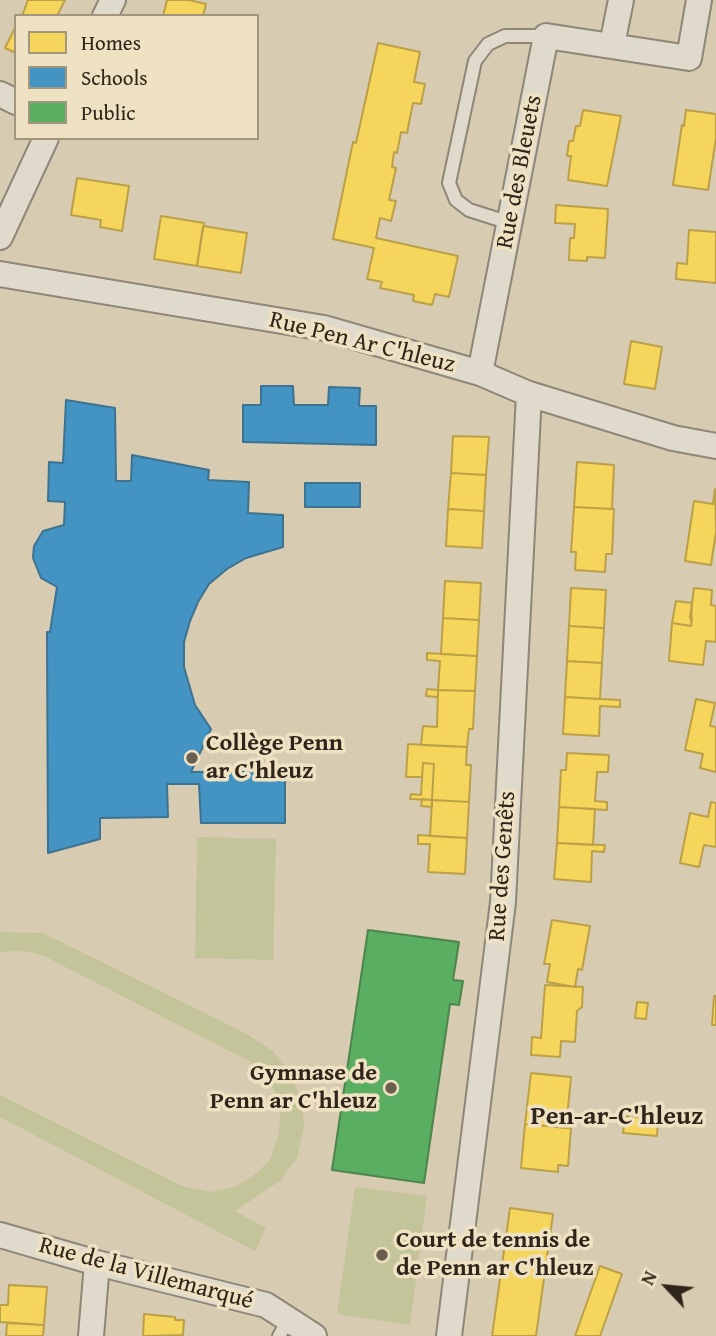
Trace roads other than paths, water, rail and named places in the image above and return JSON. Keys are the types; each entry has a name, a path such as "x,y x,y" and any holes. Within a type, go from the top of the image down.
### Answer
{"street":[{"path":"612,45 621,0"},
{"path":"546,36 689,58 699,0"},
{"name":"Rue des Bleuets","path":"481,373 546,36"},
{"path":"0,237 45,140"},
{"name":"Rue Pen Ar C'hleuz","path":"0,274 324,328 481,373 529,394 673,438 716,446"},
{"name":"Rue des Genêts","path":"449,1336 503,902 529,394"},
{"name":"Rue de la Villemarqué","path":"0,1235 97,1264 267,1305 284,1328 314,1336"},
{"path":"92,1336 97,1264"}],"lane":[{"path":"510,223 469,210 456,200 449,183 475,61 488,44 505,36 546,36"}],"place":[{"name":"Collège Penn ar C'hleuz","path":"192,758"},
{"name":"Gymnase de Penn ar C'hleuz","path":"391,1088"},
{"name":"Court de tennis de de Penn ar C'hleuz","path":"382,1255"}],"district":[{"name":"Pen-ar-C'hleuz","path":"617,1117"}]}
